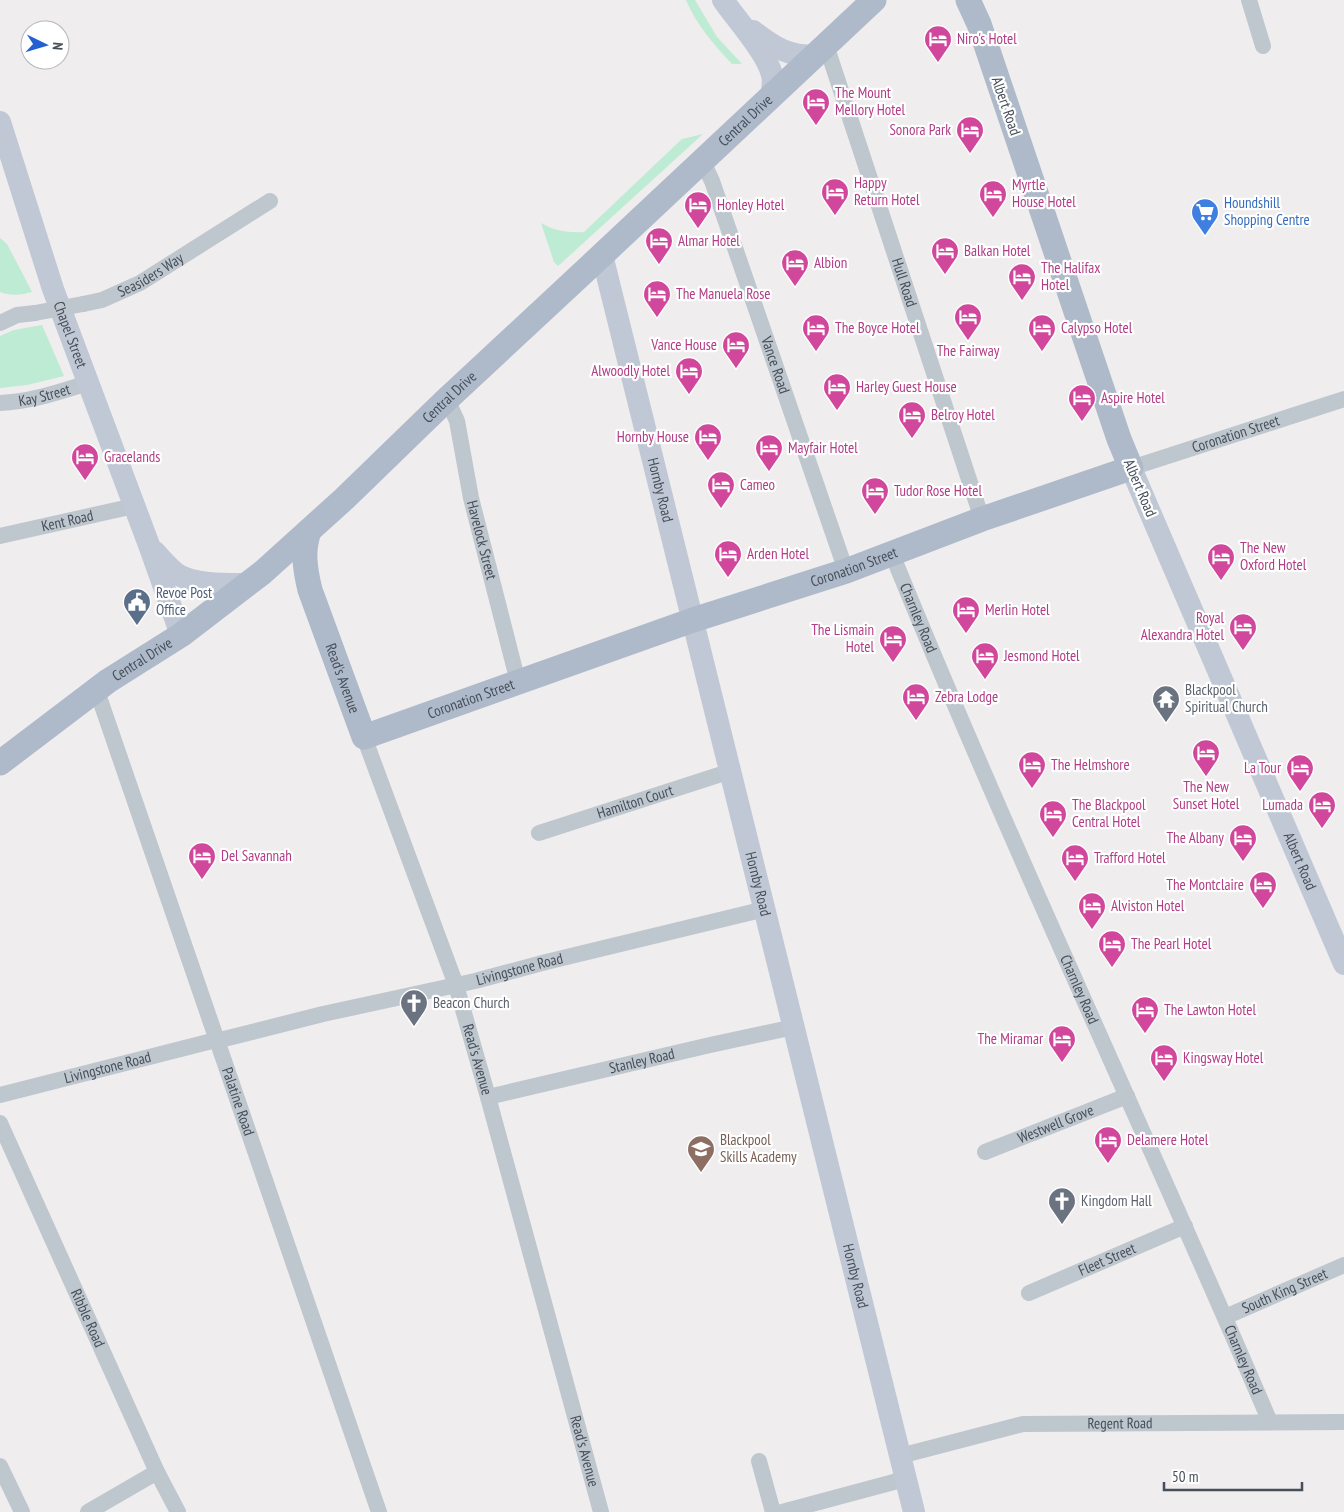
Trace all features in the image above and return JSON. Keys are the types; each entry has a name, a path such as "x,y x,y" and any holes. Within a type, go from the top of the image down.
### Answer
{"main road":[{"name":"Central Drive","path":"0,763 108,681 181,635 255,579 310,531 444,402 874,0"},
{"name":"Albert Road","path":"968,0 979,24 1116,429 1131,468"},
{"name":"Coronation Street","path":"364,737 693,620 846,571 982,519 1131,468"},
{"name":"Read's Avenue","path":"310,531 304,549 310,590 364,737"},
{"path":"255,579 293,580 310,590"}],"street":[{"path":"723,0 739,20 769,66 773,80 771,98"},
{"path":"1249,0 1263,46"},
{"path":"739,20 770,44 783,51 795,55 820,51"},
{"name":"Hull Road","path":"820,51 982,519"},
{"name":"Chapel Street","path":"2,132 53,289 181,635"},
{"name":"Vance Road","path":"702,160 712,181 846,571"},
{"name":"Seasiders Way","path":"0,323 17,315 102,300 140,283 270,201"},
{"name":"Hornby Road","path":"602,255 914,1512"},
{"name":"Seasiders Way","path":"0,310 17,315"},
{"name":"Kay Street","path":"0,403 9,403 51,394 88,383"},
{"name":"Coronation Street","path":"1131,468 1344,399"},
{"name":"Havelock Street","path":"444,402 452,410 457,421 471,498 518,682"},
{"name":"Albert Road","path":"1131,468 1342,952"},
{"name":"Kent Road","path":"0,536 134,506"},
{"name":"Chapel Street","path":"149,545 179,576 221,584 255,579"},
{"name":"Charnley Road","path":"892,554 984,772 1225,1316 1270,1422"},
{"name":"Palatine Road","path":"97,691 379,1512"},
{"name":"Read's Avenue","path":"364,737 456,985 601,1512"},
{"name":"Hamilton Court","path":"539,833 731,771"},
{"name":"Livingstone Road","path":"0,1095 323,1014 456,985 765,909"},
{"name":"Stanley Road","path":"488,1097 794,1027"},
{"name":"Westwell Grove","path":"985,1152 1127,1096"},
{"name":"Ribble Road","path":"0,1123 157,1472 178,1512"},
{"name":"Fleet Street","path":"1030,1293 1185,1226"},
{"name":"South King Street","path":"1225,1316 1344,1265"},
{"name":"Regent Road","path":"900,1456 1023,1424 1344,1422"},
{"path":"759,1461 773,1512"},
{"path":"0,1466 22,1512"},
{"path":"88,1512 157,1472"},
{"path":"782,1512 906,1479"}],"green space":[{"path":"686,0 695,0 717,37 742,64 732,64 700,26"},
{"path":"703,134 558,266 554,262 541,223 562,231 584,232 682,139"},
{"path":"0,238 7,244 32,292 16,295 0,292"},
{"path":"42,325 64,376 27,385 0,388 0,336 14,330"}],"place":[{"name":"Niro's Hotel","path":"938,63"},
{"name":"The Mount Mellory Hotel","path":"816,126"},
{"name":"Sonora Park","path":"970,154"},
{"name":"Happy Return Hotel","path":"835,216"},
{"name":"Myrtle House Hotel","path":"993,218"},
{"name":"Honley Hotel","path":"698,229"},
{"name":"Houndshill Shopping Centre","path":"1205,236"},
{"name":"Almar Hotel","path":"659,265"},
{"name":"Balkan Hotel","path":"945,275"},
{"name":"Albion","path":"795,287"},
{"name":"The Halifax Hotel","path":"1022,301"},
{"name":"The Manuela Rose","path":"657,318"},
{"name":"The Fairway","path":"968,341"},
{"name":"The Boyce Hotel","path":"816,352"},
{"name":"Calypso Hotel","path":"1042,352"},
{"name":"Vance House","path":"736,369"},
{"name":"Alwoodly Hotel","path":"689,395"},
{"name":"Harley Guest House","path":"837,411"},
{"name":"Aspire Hotel","path":"1082,422"},
{"name":"Belroy Hotel","path":"912,439"},
{"name":"Hornby House","path":"708,461"},
{"name":"Mayfair Hotel","path":"769,472"},
{"name":"Gracelands","path":"85,481"},
{"name":"Cameo","path":"721,509"},
{"name":"Tudor Rose Hotel","path":"875,515"},
{"name":"Arden Hotel","path":"728,578"},
{"name":"The New Oxford Hotel","path":"1221,581"},
{"name":"Revoe Post Office","path":"137,626"},
{"name":"Merlin Hotel","path":"966,634"},
{"name":"Royal Alexandra Hotel","path":"1243,651"},
{"name":"The Lismain Hotel","path":"893,663"},
{"name":"Jesmond Hotel","path":"985,680"},
{"name":"Zebra Lodge","path":"916,721"},
{"name":"Blackpool Spiritual Church","path":"1166,723"},
{"name":"The New Sunset Hotel","path":"1206,777"},
{"name":"The Helmshore","path":"1032,789"},
{"name":"La Tour","path":"1300,792"},
{"name":"Lumada","path":"1322,829"},
{"name":"The Blackpool Central Hotel","path":"1053,838"},
{"name":"The Albany","path":"1243,862"},
{"name":"Del Savannah","path":"202,880"},
{"name":"Trafford Hotel","path":"1075,882"},
{"name":"The Montclaire","path":"1263,909"},
{"name":"Alviston Hotel","path":"1092,930"},
{"name":"The Pearl Hotel","path":"1112,968"},
{"name":"Beacon Church","path":"414,1027"},
{"name":"The Lawton Hotel","path":"1145,1034"},
{"name":"The Miramar","path":"1062,1063"},
{"name":"Kingsway Hotel","path":"1164,1082"},
{"name":"Delamere Hotel","path":"1108,1164"},
{"name":"Blackpool Skills Academy","path":"701,1173"},
{"name":"Kingdom Hall","path":"1062,1225"}]}
